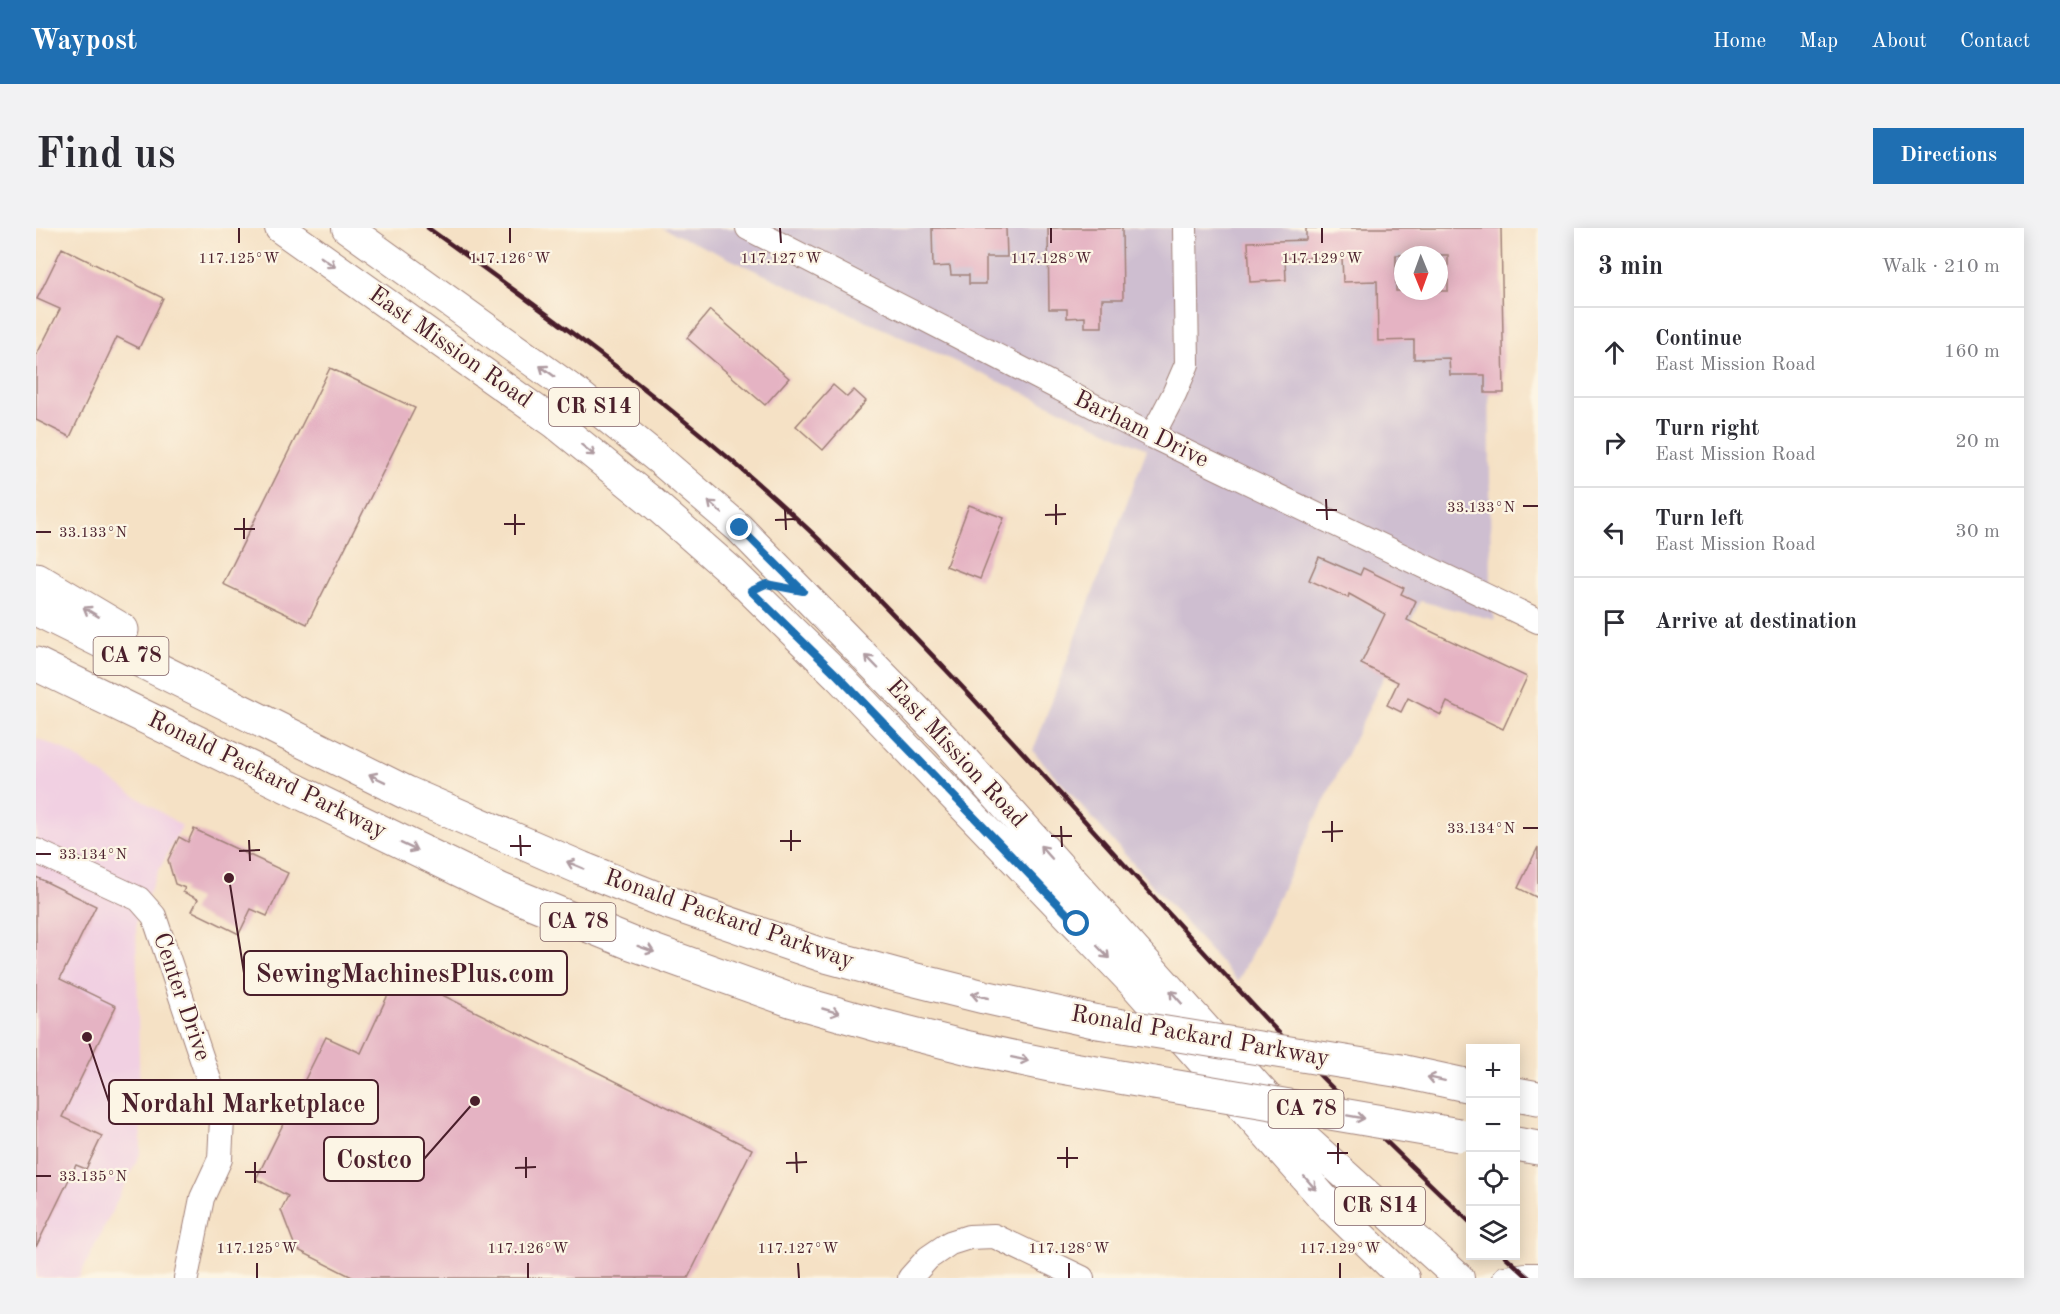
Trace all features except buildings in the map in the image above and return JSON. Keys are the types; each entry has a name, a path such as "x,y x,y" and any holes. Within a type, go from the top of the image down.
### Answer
{"highway":[{"path":"36,579 121,630 226,704"},
{"name":"Ronald Packard Parkway","path":"36,609 406,793 580,868 661,900 819,954 984,997 1098,1022 1401,1071 1466,1085"},
{"name":"Ronald Packard Parkway","path":"36,664 363,825 501,890 708,972 794,1000 959,1045 1050,1065 1465,1136"},
{"path":"36,683 115,701"},
{"path":"1520,1092 1538,1092"},
{"path":"1520,1093 1538,1098"},
{"path":"1520,1145 1538,1148"}],"main road":[{"name":"East Mission Road","path":"280,228 556,424 651,501 751,591 838,676 1134,984 1332,1208 1404,1278"},
{"name":"East Mission Road","path":"347,228 579,394 740,528 947,741 1300,1134 1459,1278"},
{"path":"751,591 766,584 803,591"}],"street":[{"name":"Barham Drive","path":"748,228 1152,436 1538,621"},
{"path":"1152,436 1174,394 1186,364 1185,228"},
{"name":"Center Drive","path":"36,851 139,899 154,915 222,1119 220,1159 202,1198 186,1278"},
{"path":"910,1278 928,1258 950,1243 969,1237 994,1236 1082,1278"},
{"path":"1505,1278 1538,1275"}],"shaded area":[{"path":"662,228 1488,228 1491,598 1495,620 1420,601 1238,982 1033,751 1147,449"},
{"path":"36,738 63,749 182,826 136,922 141,1152 79,1278 36,1278"}],"railway":[{"path":"428,228 526,299 671,410 809,530 966,691 1276,1030 1358,1114 1466,1218"},
{"path":"1509,1260 1529,1278"}],"place":[{"name":"SewingMachinesPlus.com","path":"229,878"},
{"name":"Nordahl Marketplace","path":"87,1037"},
{"name":"Costco","path":"475,1101"}],"route":[{"path":"740,528 803,591 766,584 751,591 838,676 1077,924"}]}
